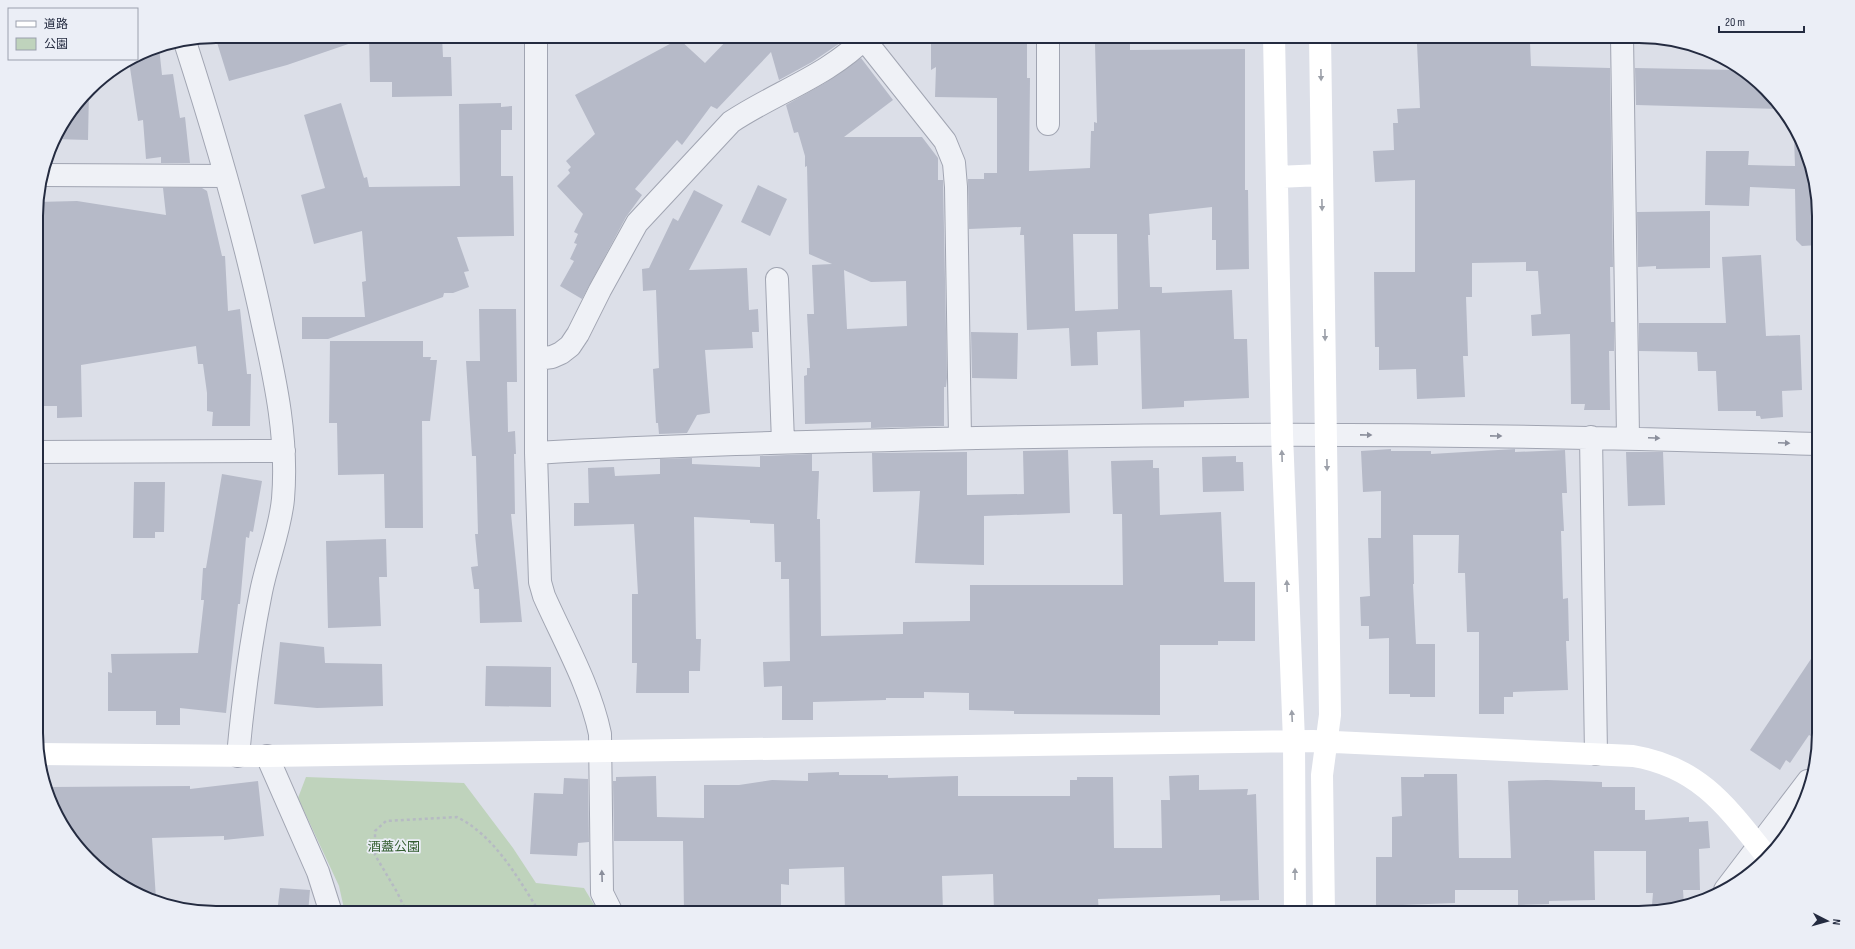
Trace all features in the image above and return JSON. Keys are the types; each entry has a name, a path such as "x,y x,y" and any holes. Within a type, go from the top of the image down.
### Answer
{"street":[{"path":"536,43 536,453 540,582 544,596 592,705 600,734 602,893 608,906"},
{"path":"536,359 552,357 561,353 570,346 638,223 731,122 749,110 825,70 859,43"},
{"path":"869,43 945,141 954,163 956,187 960,438"},
{"path":"1048,43 1048,124"},
{"path":"1274,43 1282,434 1294,741 1295,906"},
{"path":"1320,43 1330,715 1322,775 1324,906"},
{"path":"1622,43 1628,437"},
{"path":"186,45 248,254 278,394 284,451 283,502 261,591 244,694 238,756"},
{"path":"48,175 225,176"},
{"path":"1277,177 1322,175"},
{"path":"777,279 783,442"},
{"path":"536,453 650,446 1084,435 1327,434 1628,437 1812,444"},
{"path":"1591,437 1596,754"},
{"path":"43,452 284,451"},
{"path":"44,756 267,756 1294,741 1326,741 1596,754 1646,758 1682,771 1713,793 1730,811 1763,852"},
{"path":"267,756 318,872 329,906"},
{"path":"1748,866 1763,852 1803,789"}],"path":[{"path":"403,906 375,855 375,831 386,821 457,817 466,822 492,843 535,906"}],"green space":[{"name":"酒蓋公園","path":"306,777 464,783 513,848 536,883 584,888 595,906 343,906 339,886 298,798"}],"building":[{"path":"217,43 351,43 287,65 229,81"},
{"path":"369,43 442,43 443,57 451,57 452,96 392,97 392,82 370,82"},
{"path":"672,43 683,43 705,63 724,43 840,43 812,62 779,80 771,52 717,109 711,106 682,145 677,140 635,189 642,195 626,217 582,299 560,286 574,261 570,259 577,244 574,243 578,234 574,232 583,214 557,186 570,173 568,170 571,167 566,161 595,134 575,95"},
{"path":"931,43 1027,43 1027,78 1030,78 1029,171 1090,168 1091,131 1094,131 1094,122 1097,123 1095,44 1130,43 1130,50 1245,49 1245,190 1248,190 1249,269 1216,270 1216,240 1212,240 1212,207 1149,214 1150,235 1148,235 1150,287 1162,287 1162,293 1232,290 1234,339 1247,339 1249,398 1184,401 1184,407 1142,409 1140,330 1097,332 1098,365 1071,366 1069,328 1027,330 1024,235 1020,235 1021,227 969,229 968,179 984,179 984,173 997,173 997,98 935,97 936,67 931,70","holes":["1073,234 1117,234 1118,309 1075,311"]},
{"path":"1530,43 1531,66 1610,68 1613,267 1610,267 1611,322 1614,322 1614,351 1609,351 1610,410 1584,410 1585,404 1571,404 1570,334 1532,336 1531,315 1541,314 1538,271 1526,271 1526,262 1472,263 1472,297 1466,297 1468,356 1463,356 1465,397 1417,399 1416,369 1379,370 1379,347 1375,347 1374,272 1415,272 1415,180 1375,182 1373,151 1394,150 1393,123 1398,123 1397,109 1420,108 1417,44"},
{"path":"160,52 162,75 173,74 180,118 185,117 190,163 161,163 161,157 146,159 143,120 138,121 130,66"},
{"path":"861,58 893,100 844,137 922,137 938,158 938,180 943,180 947,378 946,387 944,387 944,426 871,428 871,422 805,424 804,376 807,375 807,368 810,368 807,314 814,314 812,265 832,264 809,254 807,166 805,167 805,156 798,132 794,133 786,105 825,83","holes":["844,270 871,282 906,281 907,326 847,329"]},
{"path":"1635,68 1732,70 1753,86 1774,109 1636,105"},
{"path":"89,99 88,140 61,139 72,120"},
{"path":"341,103 364,178 367,177 369,187 460,186 459,104 501,103 501,107 512,106 512,130 501,130 501,176 513,176 514,236 457,237 469,271 464,272 469,287 453,293 444,293 443,297 328,339 302,339 302,317 365,317 362,282 366,281 362,231 314,244 301,195 325,188 304,115"},
{"path":"1794,139 1803,160 1811,193 1812,245 1802,246 1796,240 1795,189 1750,187 1749,206 1705,205 1706,151 1749,151 1748,165 1795,166"},
{"path":"758,185 787,199 770,236 741,222"},
{"path":"163,188 202,188 207,191 222,256 225,256 228,311 240,309 247,374 251,374 250,426 212,426 213,412 207,411 207,393 203,364 198,364 196,346 81,365 82,417 57,418 57,406 43,406 43,202 77,201 166,215"},
{"path":"694,190 723,205 689,270 747,268 749,310 758,309 759,332 752,332 753,348 705,350 710,413 697,415 687,433 659,434 658,423 656,423 653,369 659,368 656,290 643,291 642,269 649,268 673,218 678,221"},
{"path":"1710,211 1710,268 1656,269 1656,266 1638,267 1637,212"},
{"path":"1761,255 1766,336 1800,335 1802,390 1782,391 1783,417 1761,419 1760,416 1756,416 1756,411 1718,411 1716,371 1698,371 1697,352 1639,351 1639,323 1726,323 1722,257"},
{"path":"479,309 516,309 517,382 507,382 508,432 515,431 515,514 511,514 522,622 480,623 479,589 474,589 471,567 478,566 475,534 478,534 476,456 472,456 466,361 480,361"},
{"path":"971,332 1018,333 1017,379 972,378"},
{"path":"330,341 423,341 423,357 431,357 430,360 437,360 430,421 422,421 423,528 385,528 384,474 338,475 337,423 329,423"},
{"path":"1391,449 1391,451 1431,451 1431,454 1515,449 1515,452 1565,450 1567,493 1562,493 1564,531 1561,531 1563,599 1568,598 1569,641 1566,641 1568,690 1513,692 1513,697 1504,697 1504,714 1479,714 1479,632 1467,632 1465,573 1458,573 1459,535 1413,535 1413,584 1416,644 1435,644 1435,697 1410,697 1410,694 1389,694 1389,638 1369,639 1369,626 1361,626 1360,597 1370,596 1368,538 1381,538 1381,491 1363,492 1361,451"},
{"path":"1068,450 1070,513 984,516 984,565 915,563 920,491 873,492 872,453 967,452 967,495 1024,494 1023,451"},
{"path":"1626,452 1663,452 1665,505 1628,506"},
{"path":"812,454 812,471 819,471 817,519 820,519 821,636 903,634 903,622 970,621 970,585 1123,585 1122,514 1113,514 1111,461 1153,460 1153,468 1159,468 1160,515 1221,512 1224,582 1255,582 1255,641 1218,641 1218,645 1160,645 1160,715 1014,714 1014,711 969,710 969,693 924,692 924,698 886,698 886,700 813,702 813,720 782,720 782,686 764,687 763,662 790,661 789,579 781,579 781,562 775,562 774,524 750,523 750,520 694,517 696,639 701,639 700,671 689,671 689,693 636,693 637,663 632,663 632,594 638,594 634,524 574,526 574,503 589,503 588,468 614,467 615,476 660,474 660,459 692,458 692,464 760,467 760,456"},
{"path":"1236,456 1236,462 1243,462 1244,491 1203,492 1202,457"},
{"path":"222,474 262,481 253,532 250,531 249,538 246,537 240,604 238,604 226,713 180,708 180,725 156,725 156,711 108,711 108,672 112,673 111,654 198,653 204,600 201,600 203,568 206,568"},
{"path":"134,482 165,482 164,532 155,532 155,538 133,538"},
{"path":"386,539 387,577 379,577 381,626 328,628 326,541"},
{"path":"280,642 324,647 325,663 382,664 383,706 317,708 274,704"},
{"path":"1812,657 1811,736 1809,735 1790,763 1786,760 1780,770 1750,750"},
{"path":"486,666 551,667 551,707 485,706"},
{"path":"839,772 839,775 888,775 888,778 958,776 958,796 1070,796 1070,780 1077,780 1077,777 1113,777 1114,848 1162,848 1161,800 1170,800 1169,776 1199,775 1199,790 1248,789 1247,795 1256,794 1259,900 1220,901 1220,895 1098,899 1098,906 994,906 993,874 942,876 943,906 845,906 844,867 789,869 789,885 781,884 781,906 684,906 683,841 614,841 613,781 616,781 616,777 656,776 657,817 704,818 704,785 739,785 772,780 808,781 808,773"},
{"path":"1424,774 1457,774 1459,858 1511,858 1508,781 1547,780 1602,782 1602,787 1635,787 1635,810 1645,810 1645,820 1689,817 1689,822 1708,821 1710,848 1699,849 1700,890 1683,890 1684,900 1662,905 1652,905 1653,893 1646,893 1646,851 1594,851 1595,900 1549,901 1549,904 1518,905 1518,890 1455,890 1455,903 1376,906 1376,857 1392,857 1392,817 1402,816 1401,777 1424,777"},
{"path":"564,778 588,779 589,842 578,843 577,856 530,854 534,793 563,794"},
{"path":"258,781 264,836 224,840 224,836 152,838 156,895 129,883 120,877 102,863 86,847 66,820 51,787 190,786 190,789"},
{"path":"280,888 310,890 309,906 278,906"}]}
